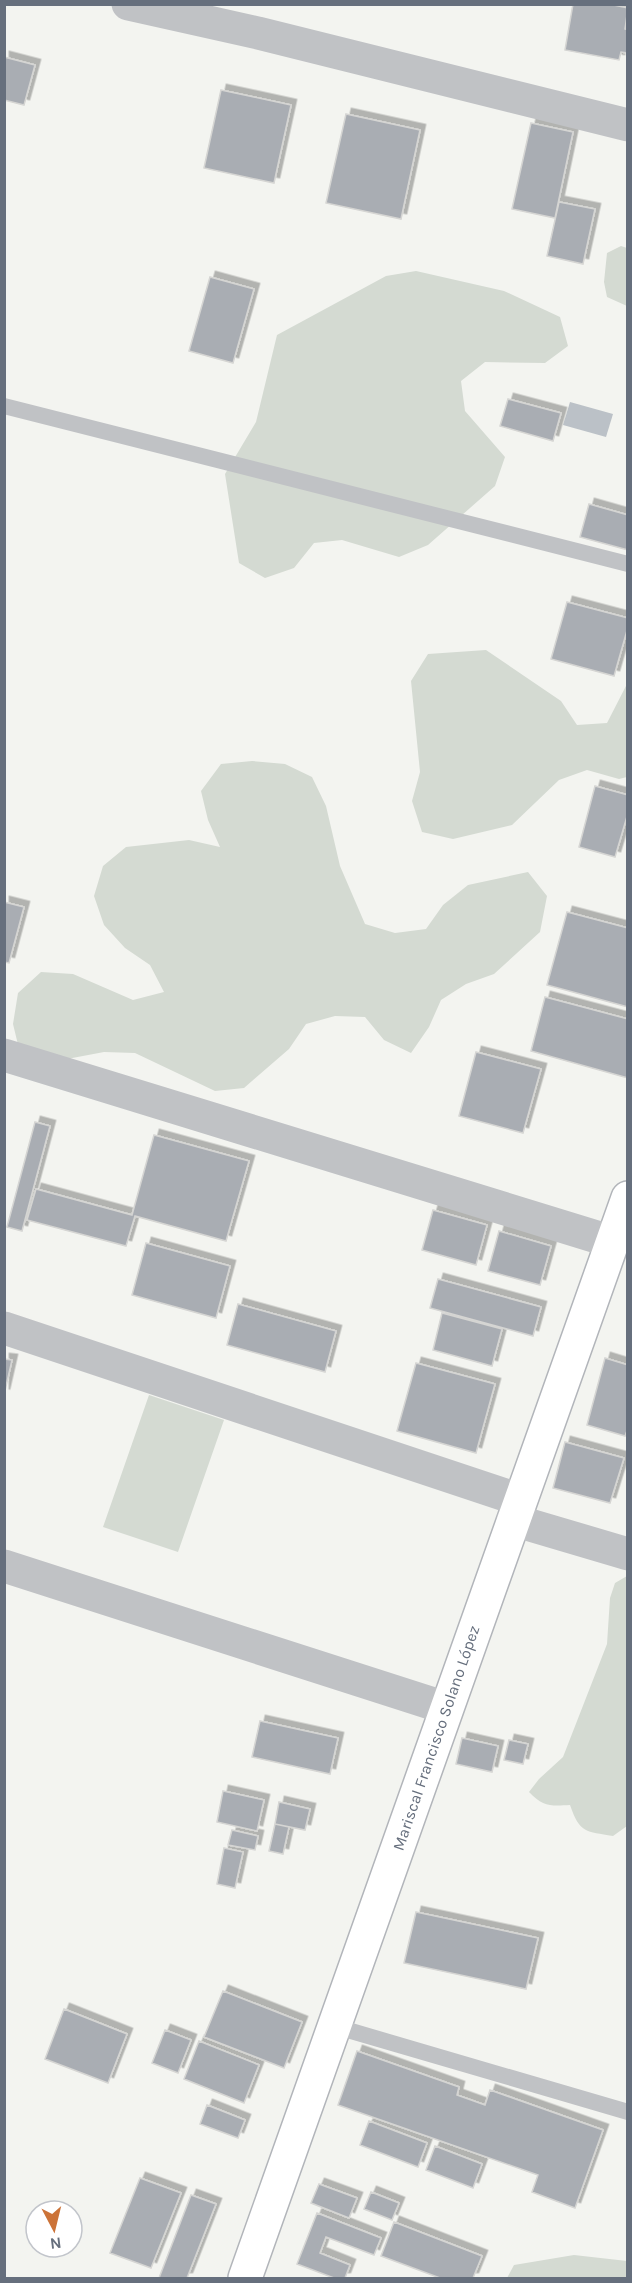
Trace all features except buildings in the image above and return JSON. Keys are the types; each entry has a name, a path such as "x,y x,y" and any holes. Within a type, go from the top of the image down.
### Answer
{"main road":[{"name":"Mariscal Francisco Solano López","path":"245,2278 446,1708 622,1220"}],"street":[{"path":"128,4 258,33 627,125"},
{"path":"4,1055 622,1220"},
{"path":"4,1328 517,1510 627,1554"},
{"path":"4,1566 446,1708"}],"lane":[{"path":"4,406 627,564"},
{"path":"334,2026 627,2112"}],"shaded area":[{"path":"621,246 627,248 627,306 607,297 604,282 607,253"},
{"path":"416,271 504,291 560,317 568,346 545,363 485,362 461,381 465,411 505,457 495,486 428,545 399,557 342,540 314,543 294,568 265,578 239,563 225,474 256,422 277,335 386,276"},
{"path":"570,402 613,414 606,437 563,425"},
{"path":"486,650 561,701 577,725 607,723 627,684 627,777 619,779 587,770 559,780 512,825 453,839 422,832 412,801 420,772 411,681 428,654"},
{"path":"252,761 285,764 312,777 326,806 340,866 365,924 395,933 426,929 443,905 468,885 528,872 547,896 540,932 494,974 466,984 441,1000 429,1027 411,1053 384,1040 365,1017 335,1016 306,1024 289,1049 244,1088 215,1091 135,1053 104,1052 46,1063 20,1053 13,1024 18,993 41,972 73,974 133,1000 164,992 150,965 125,948 104,925 94,896 103,866 126,847 189,840 220,847 208,820 201,791 221,764"},
{"path":"149,1395 224,1420 178,1552 103,1527"},
{"path":"627,1576 627,1826 613,1836 585,1830 577,1821 570,1805 548,1804 539,1801 529,1792 539,1779 563,1757 607,1644 610,1598 615,1583"},
{"path":"574,2255 627,2261 627,2278 507,2278 514,2265"}]}
